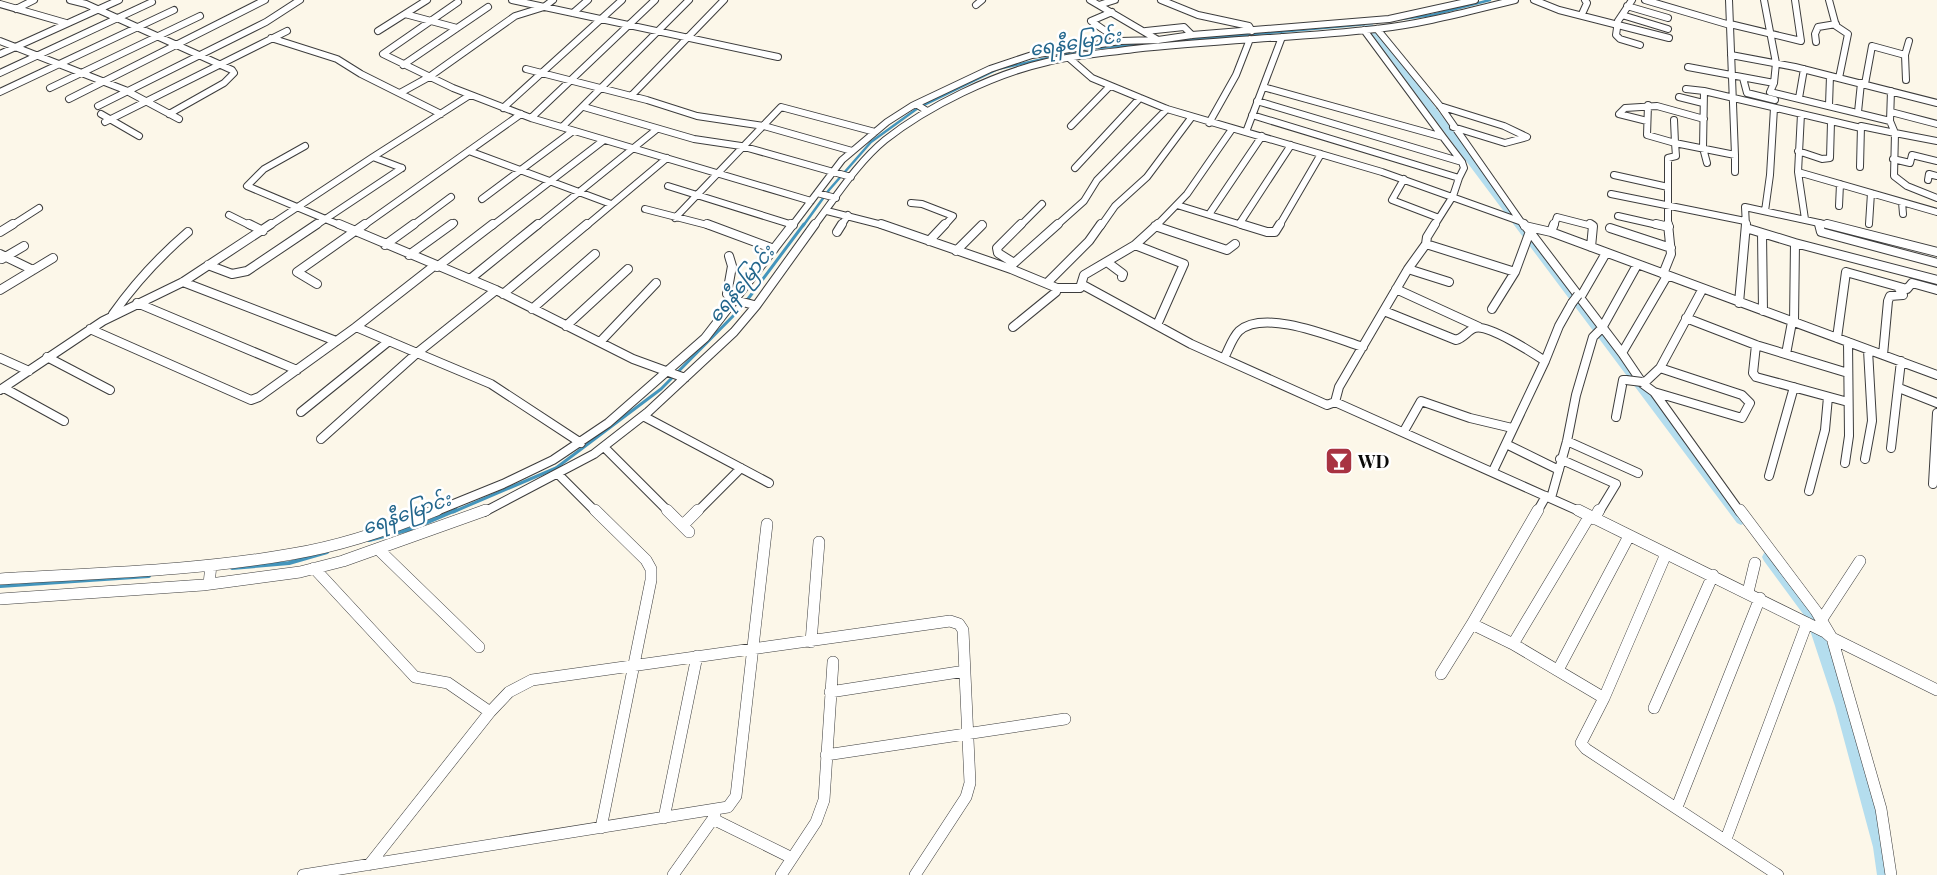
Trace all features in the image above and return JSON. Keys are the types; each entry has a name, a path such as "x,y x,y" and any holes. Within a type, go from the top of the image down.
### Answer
{"street":[{"path":"16,9 34,0"},
{"path":"70,0 96,9 234,73 224,83 169,114"},
{"path":"0,54 118,0"},
{"path":"69,100 241,14 265,0"},
{"path":"98,106 274,17 300,0"},
{"path":"378,31 427,0"},
{"path":"512,0 778,57"},
{"path":"400,94 429,77 515,16 544,7 553,0"},
{"path":"573,13 588,0"},
{"path":"503,108 622,0"},
{"path":"532,118 655,0"},
{"path":"562,127 689,0"},
{"path":"631,96 724,0"},
{"path":"976,5 982,0"},
{"path":"1094,2 1115,0"},
{"path":"1162,0 1198,15 1249,26 1252,30"},
{"path":"0,599 258,579 314,568 378,549 482,513 558,474 604,447 643,416 734,332 850,177 884,141 927,110 1001,76 1025,68 1069,58 1160,43 1192,35 1389,19 1475,0"},
{"path":"0,579 211,566 294,554 361,537 503,484 553,460 581,443 668,372 705,338 852,151 875,132 916,104 990,69 1032,56 1120,41 1160,43 1250,40 1377,29 1438,19 1515,0"},
{"path":"1534,0 1559,10 1582,14 1669,38"},
{"path":"1582,14 1587,3 1585,0"},
{"path":"1632,0 1618,24 1617,38 1640,45"},
{"path":"1645,0 1801,42 1795,0"},
{"path":"1729,0 1735,172"},
{"path":"1764,0 1775,62 1774,83 1770,92 1858,112 1890,122"},
{"path":"1829,0 1836,24 1847,32 1848,38 1839,78"},
{"path":"0,73 152,2"},
{"path":"458,2 383,53 384,56 470,95 532,118 811,201"},
{"path":"1094,2 1146,31 1160,43"},
{"path":"0,4 66,23"},
{"path":"1628,6 1668,18"},
{"path":"404,65 488,7"},
{"path":"0,92 174,10"},
{"path":"1112,12 1090,21 1120,41"},
{"path":"405,14 457,28"},
{"path":"1622,15 1668,29"},
{"path":"50,88 200,16"},
{"path":"1816,42 1815,34 1818,27 1836,24"},
{"path":"1146,31 1185,27 1192,35"},
{"path":"1377,29 1440,106 1525,230 1577,299 1622,353 1642,383 1654,392 1748,522 1822,619 1881,809 1891,875"},
{"path":"108,120 287,30"},
{"path":"1332,404 1339,387 1396,289 1426,244 1427,237 1452,196 1464,168 1462,162 1364,30"},
{"path":"1246,132 1282,37"},
{"path":"271,38 337,59 360,74 441,114"},
{"path":"1209,123 1233,82 1250,40"},
{"path":"0,41 127,92 178,119"},
{"path":"1906,80 1906,55 1909,41"},
{"path":"1858,112 1871,46 1906,55"},
{"path":"1731,55 1775,62 1937,103"},
{"path":"1069,58 1092,78 1166,110 1262,136 1404,179 1495,212 1525,230 1551,232 1702,290 1937,375"},
{"path":"1688,67 1774,83"},
{"path":"526,69 603,88 705,118 764,126 852,151"},
{"path":"1799,98 1804,69"},
{"path":"991,70 1001,76"},
{"path":"1829,105 1830,76"},
{"path":"1743,78 1747,93 1775,100"},
{"path":"1071,126 1110,86"},
{"path":"1263,87 1443,136"},
{"path":"1686,89 1732,97 1832,122 1861,128 1862,125 1937,141"},
{"path":"1704,91 1703,148 1707,163"},
{"path":"1891,91 1890,122 1895,132 1894,176 1897,180 1937,198"},
{"path":"64,421 2,389 47,357 111,316 183,282 470,95"},
{"path":"1075,168 1140,98"},
{"path":"1679,98 1704,103"},
{"path":"1257,101 1404,143 1462,162"},
{"path":"916,104 927,110"},
{"path":"1648,105 1647,135 1675,143 1735,155"},
{"path":"1647,121 1619,114 1624,108 1648,105 1704,119"},
{"path":"1440,106 1504,126 1526,137 1526,139 1505,143 1453,126"},
{"path":"584,107 694,139 741,146 850,177"},
{"path":"675,218 741,146 764,126 781,107 875,132"},
{"path":"1765,211 1770,175 1774,108"},
{"path":"1013,266 1084,201 1097,180 1166,110"},
{"path":"1891,112 1937,124"},
{"path":"101,114 108,120 140,136"},
{"path":"317,284 297,272 521,114"},
{"path":"1801,114 1798,172 1805,219"},
{"path":"1252,115 1459,178"},
{"path":"1049,280 1089,241 1115,206 1147,176 1191,118"},
{"path":"1622,353 1665,275 1670,259 1670,227 1667,220 1668,158 1676,156 1674,120"},
{"path":"1798,150 1822,159 1830,158 1832,122"},
{"path":"1860,167 1861,128"},
{"path":"470,279 657,129"},
{"path":"1056,288 1081,282 1107,262 1136,245 1177,205 1232,129"},
{"path":"482,200 573,130"},
{"path":"1210,213 1262,136"},
{"path":"90,329 251,400 259,397 356,327 604,140"},
{"path":"1240,223 1291,145"},
{"path":"306,146 274,162 250,180 247,186 409,256 500,292 600,342 683,378"},
{"path":"469,151 577,193 611,204"},
{"path":"1177,205 1210,213 1267,232 1276,231 1321,154"},
{"path":"1893,159 1910,163 1912,155 1937,161"},
{"path":"208,265 232,274 246,272 402,168 373,157"},
{"path":"321,439 417,353 500,292 667,158"},
{"path":"1798,172 1937,212"},
{"path":"1928,180 1929,174 1937,176"},
{"path":"1614,175 1668,187"},
{"path":"1404,179 1392,200 1439,218"},
{"path":"1839,206 1840,184"},
{"path":"668,186 792,225"},
{"path":"818,193 848,215 931,239 1013,266 1049,280 1056,288"},
{"path":"1869,224 1871,193"},
{"path":"1611,194 1746,224 1762,233 1795,243 1937,280"},
{"path":"385,245 451,197"},
{"path":"1902,202 1903,214"},
{"path":"910,203 922,204 952,216 931,239"},
{"path":"1013,266 998,253 997,248 1042,204"},
{"path":"1740,303 1746,224 1745,207 1864,232 1937,252"},
{"path":"0,232 40,208"},
{"path":"645,209 675,218 704,223 774,248"},
{"path":"229,215 263,231"},
{"path":"837,232 848,215"},
{"path":"1618,216 1670,227"},
{"path":"1551,232 1557,217 1589,224 1593,226 1591,247"},
{"path":"409,256 454,222"},
{"path":"1819,223 1822,232 1937,263"},
{"path":"957,249 982,225"},
{"path":"1155,226 1227,250 1235,244"},
{"path":"1610,228 1670,248"},
{"path":"1492,309 1515,272 1525,230"},
{"path":"111,316 125,297 153,268 156,260 188,232"},
{"path":"1762,233 1763,311"},
{"path":"1786,354 1793,323 1795,243"},
{"path":"1426,244 1515,272"},
{"path":"1136,245 1184,264 1159,322"},
{"path":"2,257 24,246"},
{"path":"1493,470 1545,361 1558,326 1606,253"},
{"path":"532,309 595,254"},
{"path":"729,256 732,266 727,294 736,300 754,305"},
{"path":"2,257 33,270"},
{"path":"0,290 53,258"},
{"path":"1107,262 1124,274 1122,277"},
{"path":"1441,674 1549,497 1567,441 1576,395 1593,337 1602,328 1637,265"},
{"path":"566,326 628,269"},
{"path":"1408,269 1449,282"},
{"path":"1837,338 1846,272 1909,290 1912,283 1937,290"},
{"path":"183,282 336,341"},
{"path":"1081,282 1082,285 1159,322 1224,357 1332,404 1404,431 1493,470 1666,554 1714,575 1937,690"},
{"path":"600,342 656,283"},
{"path":"1883,355 1888,301 1890,296 1903,295 1898,287"},
{"path":"1013,326 1056,292 1056,288"},
{"path":"1396,289 1512,340 1545,361"},
{"path":"1642,383 1660,368 1702,290"},
{"path":"137,303 297,370"},
{"path":"1384,311 1456,340 1463,338 1473,328 1479,326"},
{"path":"1686,318 1756,345 1848,373"},
{"path":"1224,357 1236,334 1243,328 1260,323 1285,324 1363,348"},
{"path":"356,327 491,384 581,443"},
{"path":"301,412 389,341"},
{"path":"1845,463 1849,436 1848,342"},
{"path":"1756,345 1754,376 1848,402"},
{"path":"1865,459 1872,421 1868,350"},
{"path":"47,357 110,390"},
{"path":"0,358 29,370"},
{"path":"1891,448 1901,361"},
{"path":"1654,392 1680,398 1742,418 1750,403 1742,395 1660,368"},
{"path":"1616,417 1623,380 1642,383"},
{"path":"1769,476 1794,388"},
{"path":"1899,388 1937,403"},
{"path":"1808,491 1824,438 1828,397"},
{"path":"1404,431 1421,401 1470,418 1512,428"},
{"path":"1933,484 1937,412"},
{"path":"643,416 769,483"},
{"path":"1567,441 1638,473"},
{"path":"1506,444 1559,470"},
{"path":"604,447 686,529 741,468"},
{"path":"1513,644 1592,518 1616,484 1560,459"},
{"path":"558,474 646,560 651,569 651,580 632,665 602,828"},
{"path":"676,874 717,814 728,807 736,796 766,524"},
{"path":"1558,670 1629,536"},
{"path":"811,642 819,542"},
{"path":"378,549 479,647"},
{"path":"1666,554 1604,698 1581,743 1586,749 1726,839 1778,875"},
{"path":"1822,619 1860,561"},
{"path":"1748,592 1756,563"},
{"path":"209,583 211,566"},
{"path":"314,568 415,677 448,683 490,712"},
{"path":"1654,708 1714,575"},
{"path":"1677,807 1760,598"},
{"path":"369,865 490,712 509,692 532,680 950,621 959,624 963,630 970,783 966,797 915,875"},
{"path":"1472,624 1513,644 1604,698"},
{"path":"1726,839 1809,624"},
{"path":"664,818 697,656"},
{"path":"781,875 816,822 824,800 833,662"},
{"path":"830,692 965,670"},
{"path":"826,755 1065,719"},
{"path":"303,875 664,818 717,814 792,858"}],"waterway":[{"name":"ရေနီမြောင်း","path":"1401,19 1432,15 1490,0"},
{"name":"ရေနီမြောင်း","path":"1167,42 1367,24"},
{"path":"1368,24 1741,520"},
{"name":"ရေနီမြောင်း","path":"803,226 829,190 871,142 918,108 998,69 1088,49 1153,43"},
{"name":"ရေနီမြောင်း","path":"453,512 556,468 661,389 742,307 804,224"},
{"name":"ရေနီမြောင်း","path":"369,540 414,528 456,510"},
{"name":"ရေနီမြောင်း","path":"232,568 289,563 327,552"},
{"path":"1768,557 1812,615 1842,706 1880,847 1885,875"},
{"name":"ရေနီမြောင်း","path":"0,586 149,576"}],"place":[{"name":"WD","path":"1339,461"}]}
